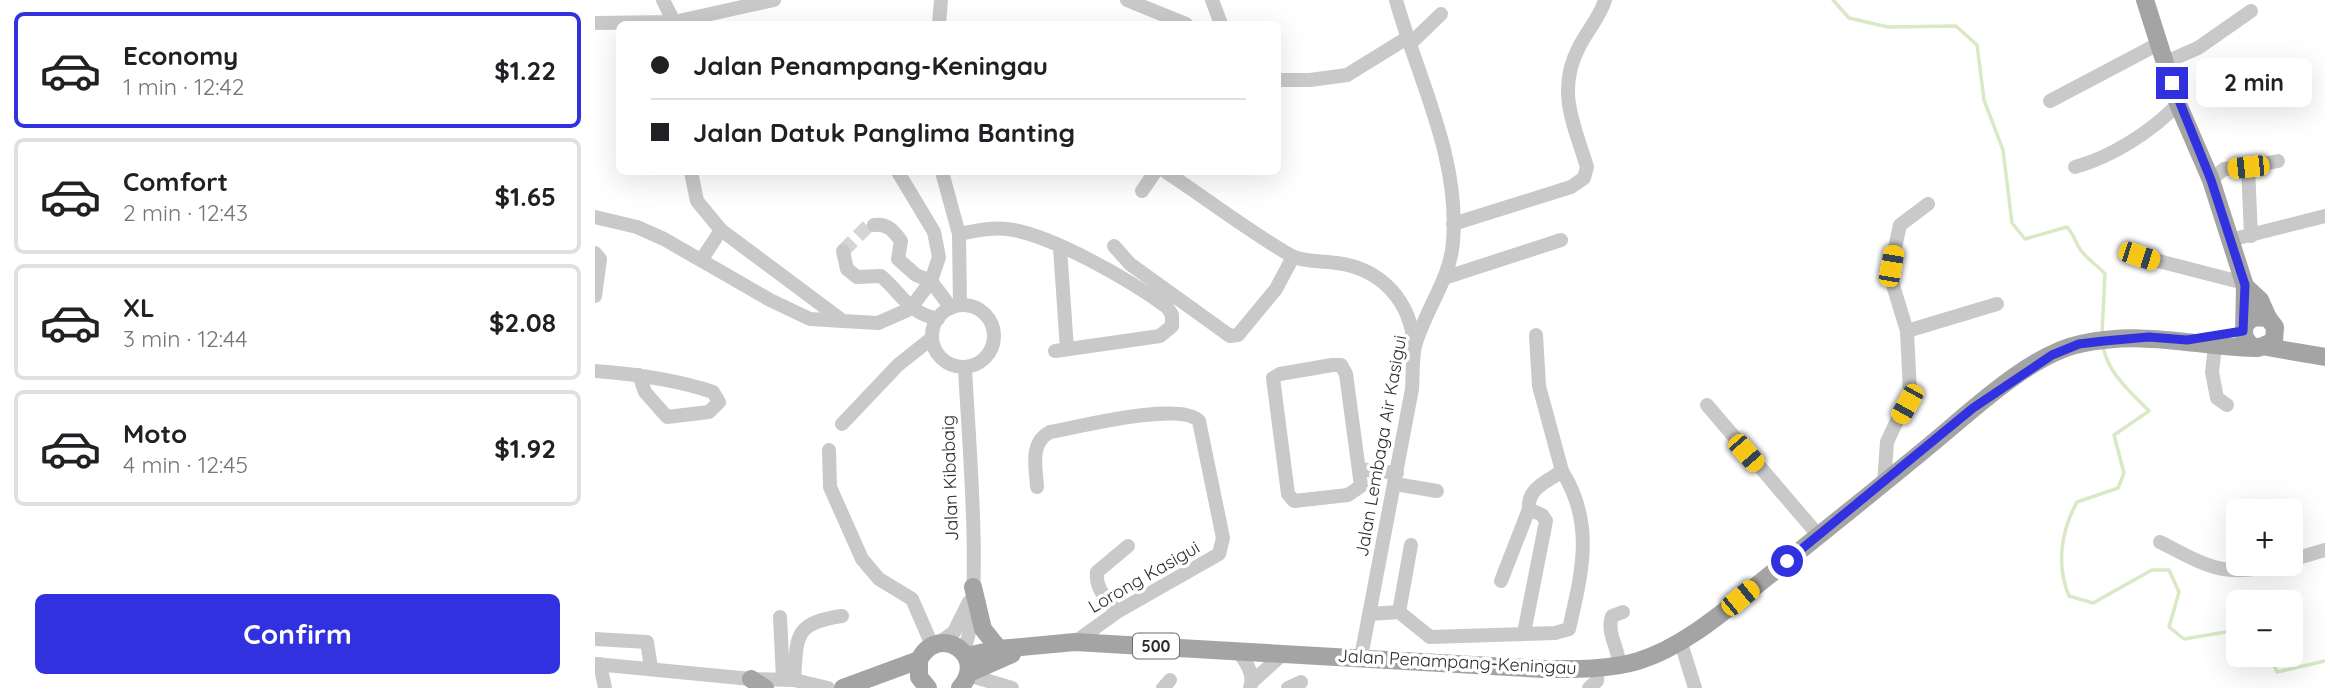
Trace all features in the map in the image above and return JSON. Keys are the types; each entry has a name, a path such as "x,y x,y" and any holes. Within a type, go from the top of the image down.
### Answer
{"main road":[{"path":"2145,0 2161,43 2178,104 2211,180 2244,284 2246,341 2260,347 2274,341 2272,322 2260,300 2244,284"},
{"name":"500","path":"2244,327 2253,317 2272,322"},
{"name":"Jalan Penampang-Keningau","path":"2272,322 2325,357"},
{"name":"Jalan Penampang-Keningau","path":"2187,340 2244,327"},
{"name":"Jalan Penampang-Keningau","path":"971,673 999,649 1075,642 1543,668 1619,665 1639,660 1680,640 1740,598 1819,536 2006,384 2042,361 2079,344 2128,338 2187,340 2215,346 2260,347 2325,357"},
{"path":"973,587 983,629 999,649"},
{"path":"843,688 919,660 936,644 952,644 971,673"},
{"name":"Jalan Penampang-Keningau","path":"971,673 1041,644"},
{"path":"919,660 919,677 928,688"},
{"path":"907,688 922,688"}],"street":[{"path":"663,0 674,21"},
{"path":"677,21 725,5 773,0"},
{"path":"939,21 941,0"},
{"path":"1127,0 1179,21"},
{"path":"1212,0 1220,21"},
{"name":"Jalan Lembaga Air Kasigui","path":"1361,657 1412,389 1415,348 1444,278 1453,242 1453,197 1444,148 1396,0"},
{"path":"1453,224 1571,187 1584,178 1587,167 1567,99 1566,82 1578,49 1605,0"},
{"path":"2167,62 2198,48 2251,11"},
{"path":"1281,80 1310,80 1347,75 1409,40 1441,14"},
{"path":"595,23 616,23"},
{"path":"2050,101 2161,43"},
{"path":"2075,167 2107,156 2167,116 2178,104"},
{"path":"2211,180 2224,169 2278,161"},
{"path":"2248,167 2251,236"},
{"path":"692,175 697,201 721,230 843,321"},
{"path":"595,217 637,227 702,259 769,300 810,319 878,323 910,309 931,281 939,257 934,232 900,175"},
{"path":"943,175 958,234 955,307"},
{"path":"1142,191 1153,175"},
{"path":"1170,175 1293,257 1342,263 1381,280 1405,306 1412,325 1415,348"},
{"path":"1884,482 1887,442 1910,393 1907,331 1892,282 1891,266 1898,229 1928,204"},
{"path":"2230,240 2325,216"},
{"path":"843,251 847,269 857,277 881,276 898,259 901,241 893,230 881,224 874,225"},
{"path":"958,234 1010,229 1060,248 1134,284 1167,307 1173,321 1169,331 1160,336 1061,350 1060,248"},
{"path":"702,259 721,230"},
{"path":"1444,278 1561,240"},
{"path":"1114,246 1130,264 1230,336 1238,335 1276,289 1293,257"},
{"path":"595,253 600,259 595,296"},
{"path":"2139,256 2244,284"},
{"path":"898,259 916,275 931,281 955,307"},
{"path":"881,276 898,291 910,309 938,319"},
{"path":"1907,331 1997,304"},
{"path":"842,424 898,365 932,338 938,319 955,307 970,306 987,316 994,334 990,352 975,365 965,367 955,366 939,356 932,338"},
{"path":"1369,614 1399,612 1430,637 1564,632 1570,629 1582,575 1584,520 1576,494 1562,471 1539,386 1536,335"},
{"path":"2215,346 2214,385 2217,398 2227,405"},
{"path":"1341,365 1346,374 1359,469 1361,486 1357,491 1305,502 1294,500 1289,494 1273,379 1280,374 1341,365"},
{"name":"Jalan Kibabaig","path":"965,367 973,587 971,673"},
{"path":"595,371 639,375 713,392 719,402 709,412 667,417 645,392 639,375"},
{"path":"1707,405 1819,536"},
{"name":"Lorong Kasigui","path":"1037,487 1035,448 1049,432 1164,413 1187,413 1199,421 1223,538 1219,554 1117,612 1075,642"},
{"path":"829,450 829,487 862,559 879,579 912,599 936,644"},
{"path":"1359,469 1437,491"},
{"path":"1501,582 1529,509 1528,500 1535,488 1562,471"},
{"path":"1524,634 1545,529 1542,515 1529,509"},
{"path":"2160,542 2226,571"},
{"path":"1399,612 1411,545"},
{"path":"1117,612 1098,589 1096,578 1097,572 1128,546"},
{"path":"2303,556 2325,550"},
{"name":"Jalan Kibabaig","path":"936,644 959,623 973,587"},
{"path":"1619,665 1619,651 1609,625 1612,616 1623,612"},
{"path":"780,617 785,682"},
{"path":"785,682 803,631 815,620 842,617"},
{"path":"1427,661 1430,637"},
{"path":"595,639 647,642 651,668"},
{"path":"1680,640 1695,688"},
{"path":"1238,651 1248,665 1252,685"},
{"path":"1252,685 1284,653"},
{"path":"605,688 598,664 651,668 758,684 785,682 828,688"},
{"path":"1589,688 1597,681 1598,667"},
{"path":"971,673 1012,688"}],"waterway":[{"path":"1833,0 1849,18 1888,27 1956,26 1977,45 1984,100 2003,150 2012,223 2025,239 2067,227 2070,230 2081,250 2105,274 2102,334"},
{"path":"2103,345 2114,373 2149,411 2114,435 2124,473 2118,488 2077,502 2072,513 2062,548 2063,572 2069,596 2093,603 2152,570 2169,570 2179,592 2169,627 2184,639 2226,632"},
{"path":"2303,666 2325,661"},
{"path":"2275,667 2277,672 2299,667"}],"tunnel":[{"path":"843,251 868,226 874,225"}],"route":[{"path":"1787,561 1973,408 2052,355 2079,344 2149,337 2187,340 2243,331 2245,285 2211,180 2178,104 2172,83"}]}
